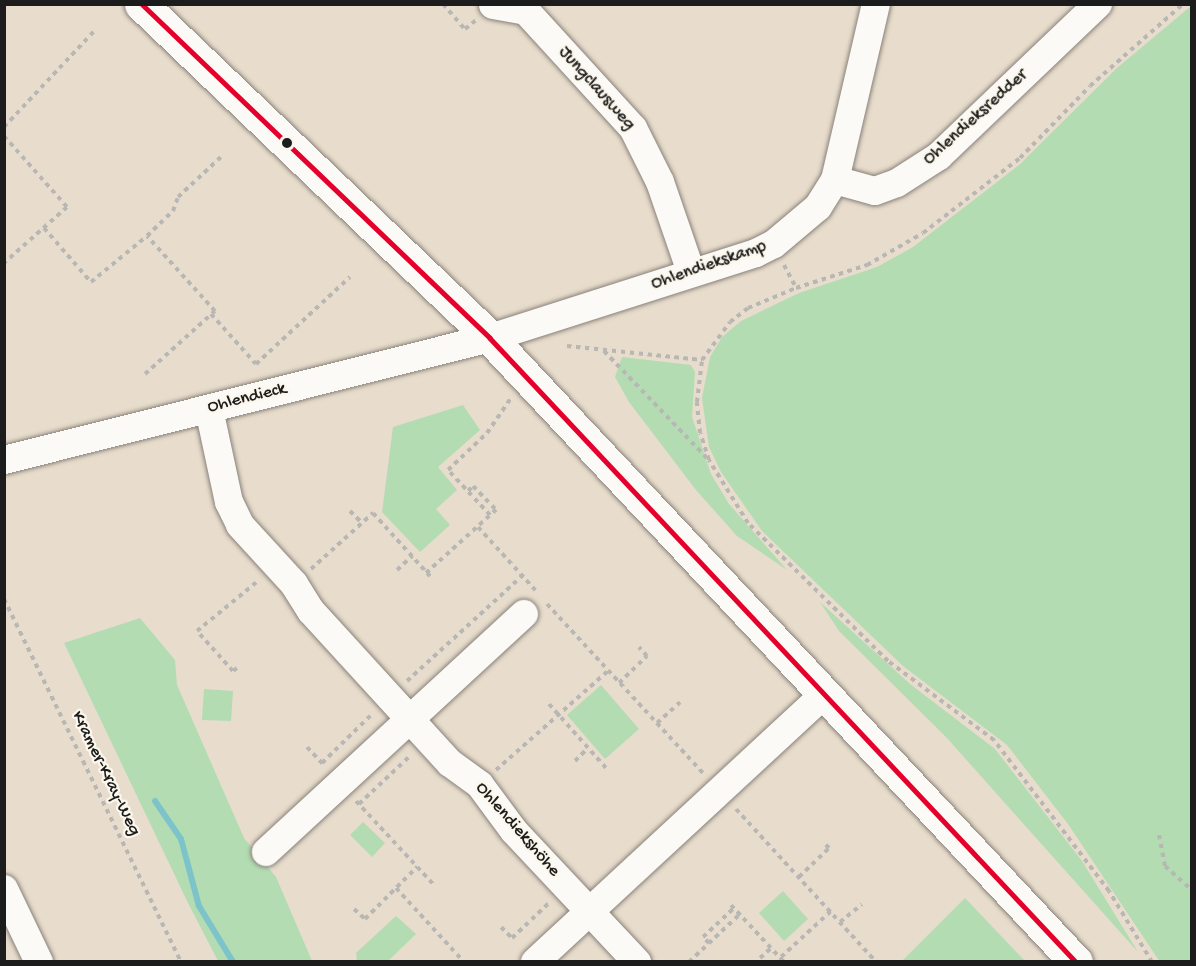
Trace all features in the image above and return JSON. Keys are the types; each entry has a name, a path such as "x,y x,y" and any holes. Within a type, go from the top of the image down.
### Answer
{"main road":[{"path":"141,4 490,338 1076,962"}],"street":[{"name":"Ohlendiekskamp","path":"490,338 756,253 774,244 818,207 835,180 876,4"},
{"name":"Ohlendieksredder","path":"835,180 875,191 897,183 939,156 1098,4"},
{"name":"Jungclausweg","path":"493,5 526,11 633,128 660,182 691,272"},
{"name":"Ohlendieck","path":"4,460 490,338"},
{"name":"Ohlendiekshöhe","path":"209,409 229,502 240,525 285,575 311,611 450,763 480,785 514,831 637,962"},
{"path":"266,852 331,773 420,728 524,614"},
{"path":"535,962 823,694"},
{"path":"4,889 39,962"}],"path":[{"path":"443,4 465,29 493,5"},
{"path":"1152,962 1102,882 993,740 888,661 748,523 710,460 700,433 697,402 702,360 730,322 748,308 867,265 923,233 984,189 1146,35 1184,4"},
{"path":"4,127 95,30"},
{"path":"4,136 67,207 4,262"},
{"path":"44,228 91,282 147,236 173,211 177,197 223,155"},
{"path":"145,374 215,311 147,236"},
{"path":"211,315 256,364 350,277"},
{"path":"567,346 702,360"},
{"path":"604,351 710,460"},
{"path":"490,515 448,470 488,434 510,399 530,380"},
{"path":"237,668 233,671 197,632 362,524 373,513 428,575 498,509 473,486 468,491"},
{"path":"350,511 362,524"},
{"path":"478,527 876,962"},
{"path":"397,570 412,556"},
{"path":"434,885 331,773 390,697 522,576"},
{"name":"Kramer-Kray-Weg","path":"4,599 181,962"},
{"path":"619,683 647,656 639,647"},
{"path":"480,785 608,671"},
{"path":"657,723 680,702"},
{"path":"549,704 606,768"},
{"path":"359,804 420,728"},
{"path":"575,761 588,748"},
{"path":"1159,835 1165,866 1191,890"},
{"path":"799,877 829,848 824,843"},
{"path":"354,909 365,919 417,867"},
{"path":"501,927 512,938 566,886"},
{"path":"396,888 464,962"},
{"path":"840,922 862,904"},
{"path":"709,943 703,937 732,906 784,962"},
{"path":"781,957 830,912"},
{"path":"689,962 740,914"},
{"path":"760,958 771,948"}],"green space":[{"path":"1191,6 1192,961 1160,962 1068,824 1007,745 903,666 762,531 721,472 709,447 702,398 710,357 722,337 741,321 799,293 877,267 913,247 1019,165 1117,68"},
{"path":"622,357 691,365 695,372 692,417 711,474 729,504 787,570 737,536 696,490 629,402 615,377"},
{"path":"463,405 480,430 438,467 457,490 436,509 450,525 420,552 382,512 393,427"},
{"path":"820,602 910,684 995,749 1082,861 1138,952 946,737 839,631"},
{"path":"140,618 175,660 177,685 244,838 276,877 312,961 218,961 188,903 64,643"},
{"path":"601,685 639,729 605,759 567,715"},
{"path":"204,689 233,691 231,721 202,720"},
{"path":"363,822 385,843 372,857 350,835"},
{"path":"783,891 808,919 784,941 759,913"},
{"path":"965,898 1025,961 902,961"},
{"path":"396,916 416,934 388,961 357,961 356,953"}],"waterway":[{"path":"155,801 181,839 199,906 233,962"}],"transit line":[{"path":"142,4 490,338 1076,962"}]}
